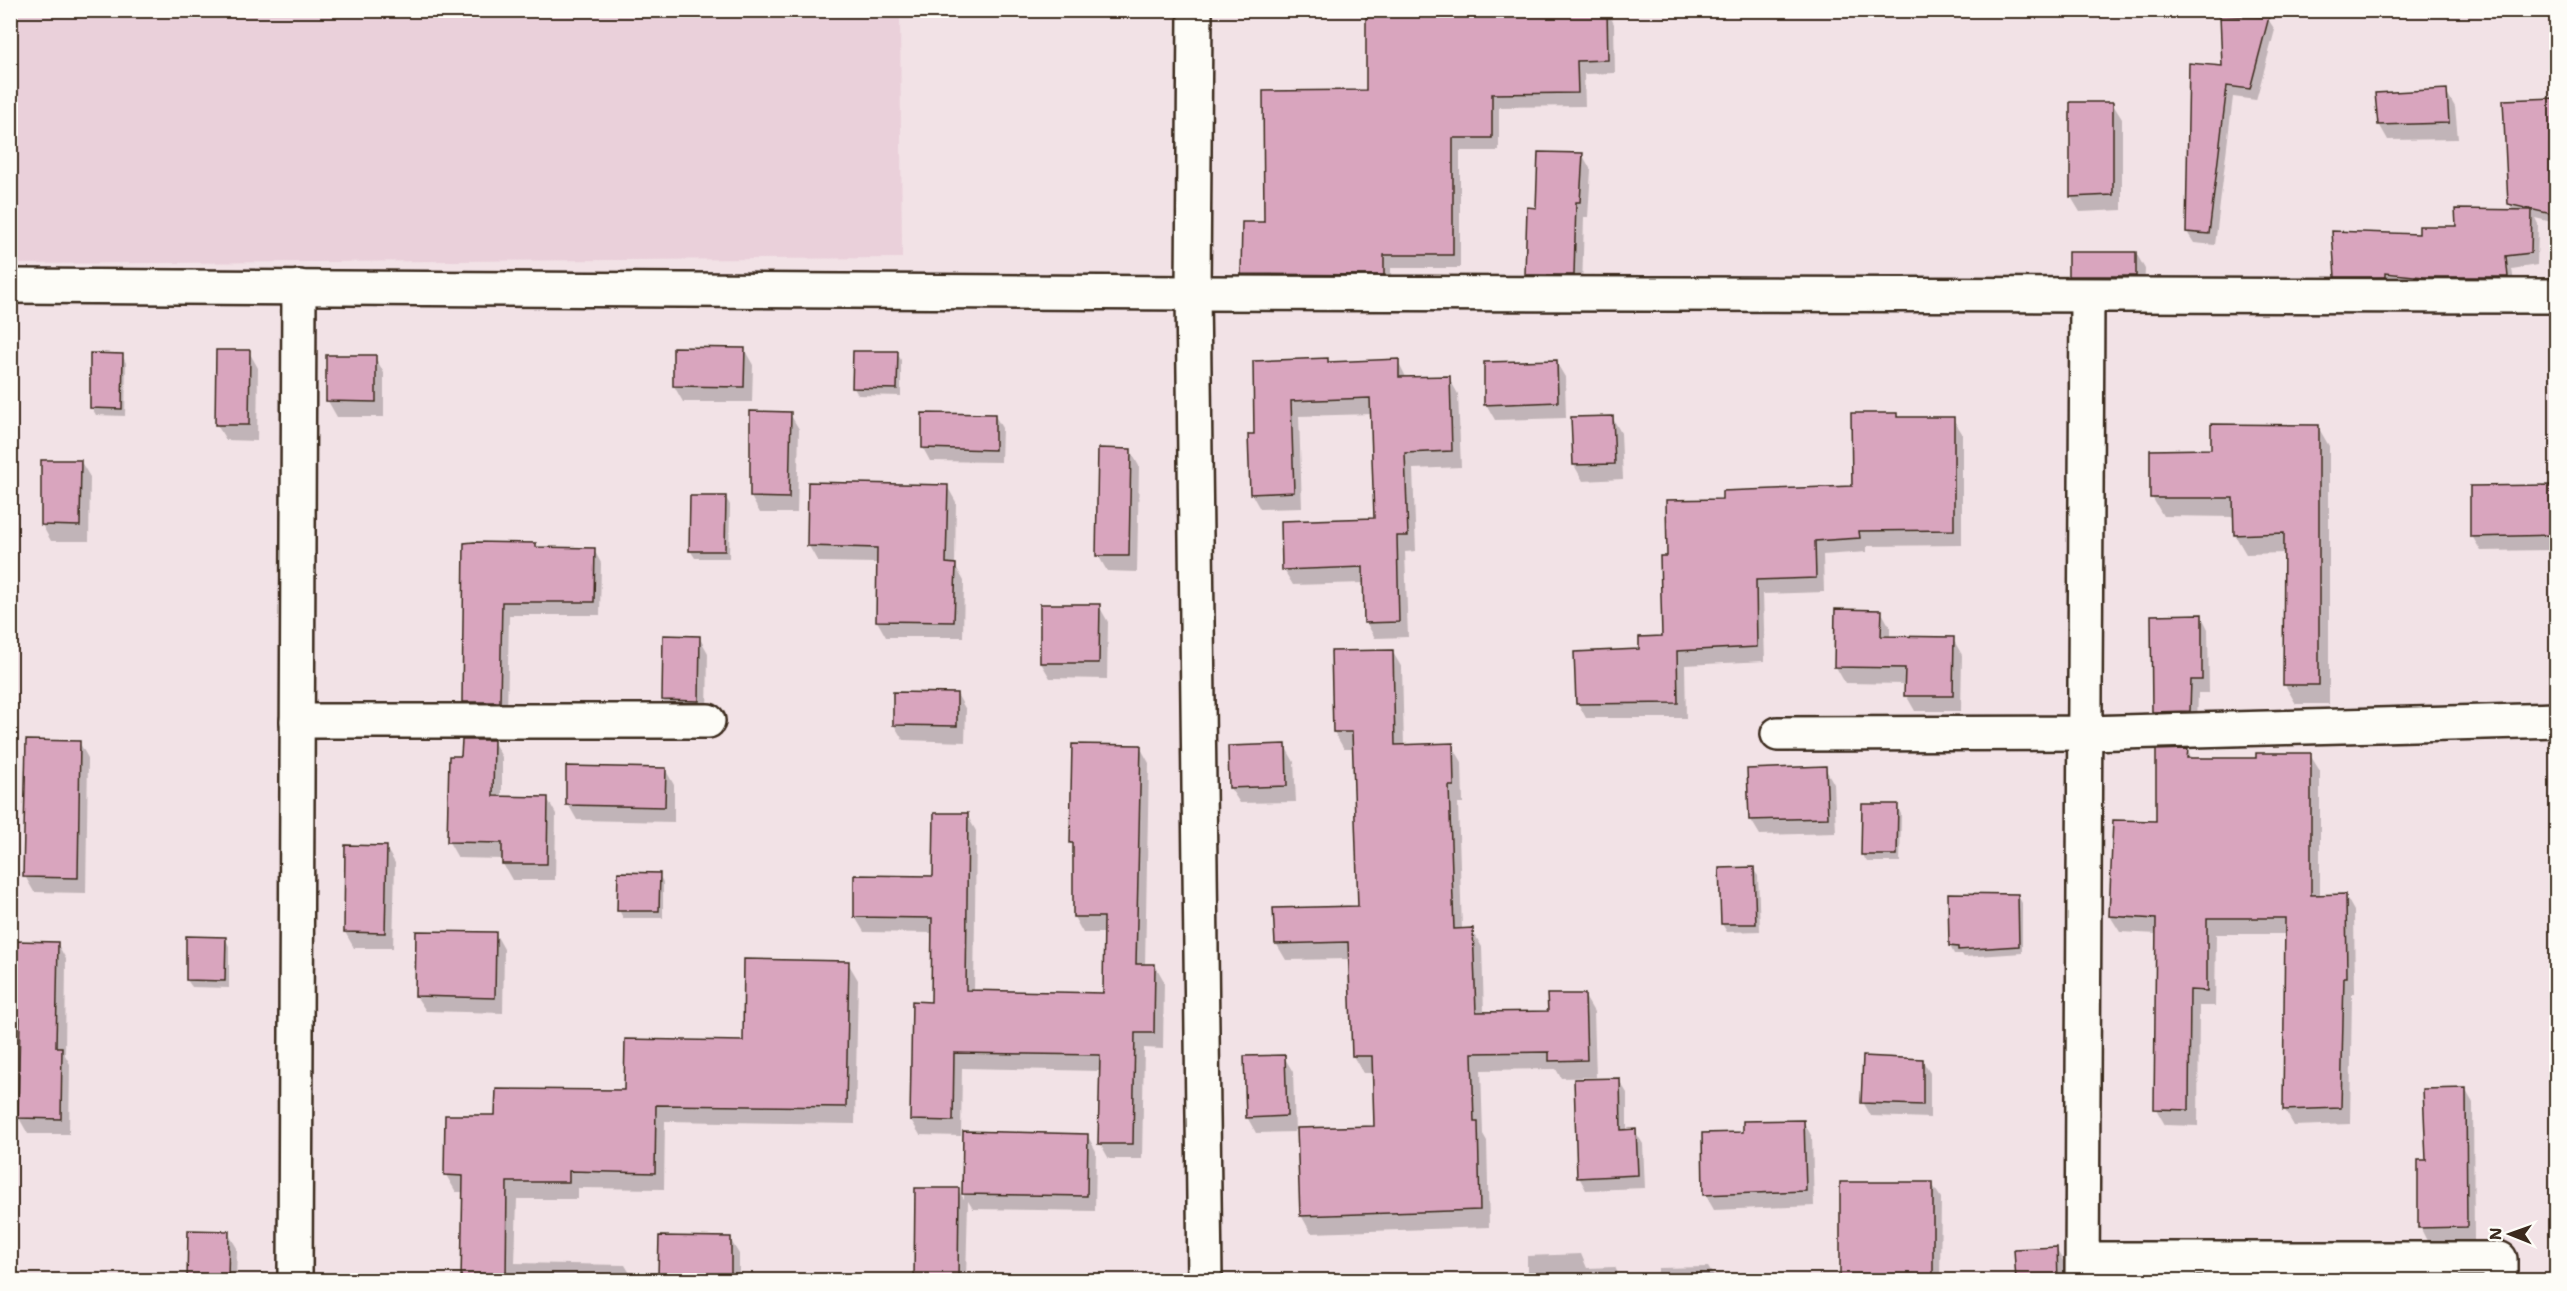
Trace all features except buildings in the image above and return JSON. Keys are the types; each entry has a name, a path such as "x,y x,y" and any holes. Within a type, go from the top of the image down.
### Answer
{"street":[{"path":"1195,10 1193,293 1205,1281"},
{"path":"10,286 1193,293 2556,296"},
{"path":"295,1281 298,287"},
{"path":"2087,296 2082,1270 2500,1259 2500,1281"},
{"path":"1778,734 2085,733 2556,720"},
{"path":"297,721 708,721"}],"shaded area":[{"path":"10,11 900,11 902,258 11,264"}]}
